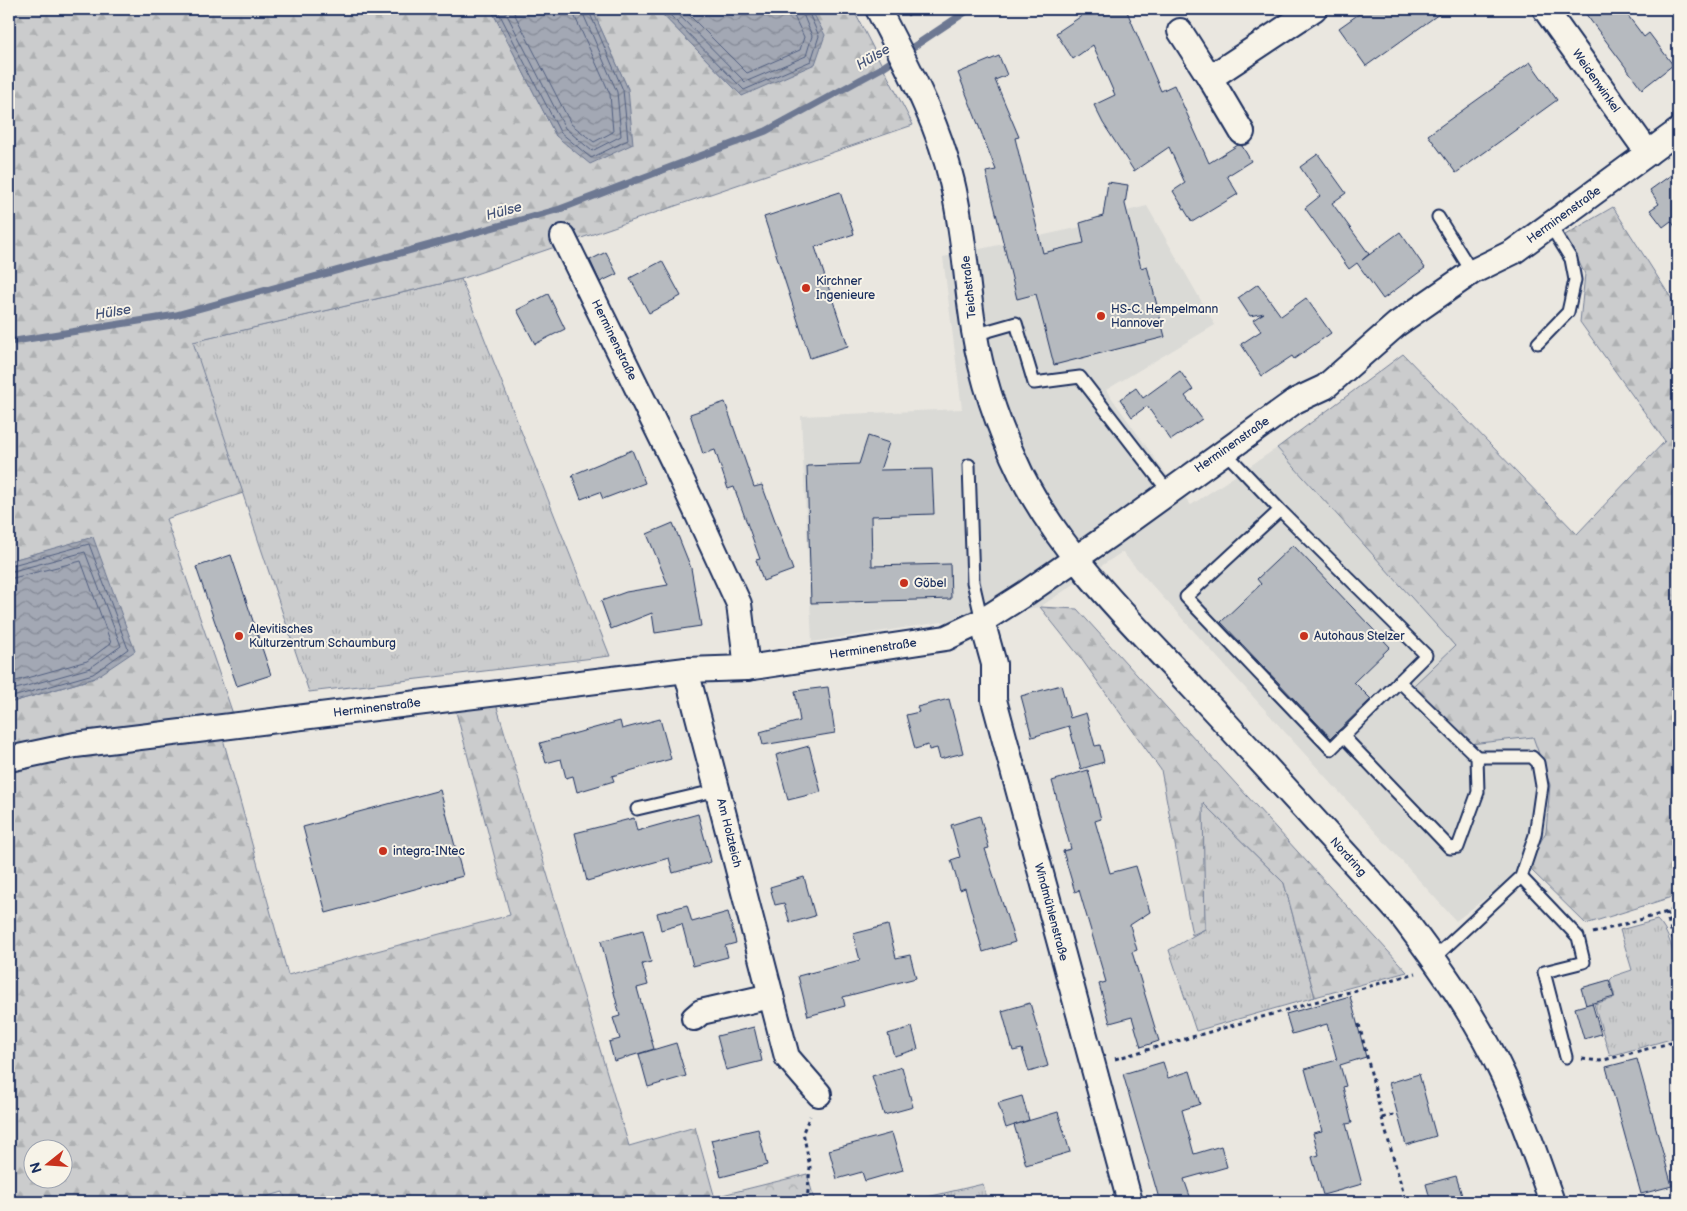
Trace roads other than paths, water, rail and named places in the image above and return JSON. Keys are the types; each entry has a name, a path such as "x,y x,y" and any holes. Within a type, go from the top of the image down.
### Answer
{"street":[{"name":"Teichstraße","path":"878,9 930,113 952,180 964,245 974,335 1001,426 1021,474 1050,522 1076,558"},
{"path":"1210,78 1314,9"},
{"name":"Weidenwinkel","path":"1545,9 1648,153"},
{"path":"1180,32 1242,132"},
{"name":"Herminenstraße","path":"9,759 75,745 686,670 747,668 946,638 982,621 1076,558 1295,401 1325,387 1397,324 1472,272 1513,252 1678,131"},
{"name":"Herminenstraße","path":"563,237 674,462 739,604 747,668"},
{"name":"Nordring","path":"1076,558 1113,602 1401,915 1436,962 1476,1022 1503,1074 1525,1126 1552,1202"},
{"name":"Windmühlenstraße","path":"982,621 994,664 994,700 1130,1202"},
{"name":"Am Holzteich","path":"686,670 787,1057 819,1094"},
{"path":"694,1018 701,1012 771,996"}],"lane":[{"path":"1438,217 1472,272"},
{"path":"1538,343 1568,312 1575,280 1571,259 1550,225"},
{"path":"974,335 1016,323 1034,383 1080,377 1168,491"},
{"path":"1224,451 1280,510 1426,655 1331,749 1186,597 1280,510"},
{"path":"969,465 973,582 982,621"},
{"path":"1343,736 1450,848 1458,847 1478,792 1477,757 1399,681"},
{"path":"1436,962 1521,876 1535,835 1542,786 1538,763 1532,756 1477,757"},
{"path":"637,809 718,790"},
{"path":"1521,876 1578,937 1584,962 1544,972 1566,1057"}],"water":[{"path":"491,9 592,9 628,89 633,144 590,164 556,136"},
{"path":"657,9 811,9 825,35 815,64 742,96"},
{"path":"93,537 135,651 95,678 9,703 9,561"}],"waterway":[{"name":"Hülse","path":"9,342 176,315 560,209 766,131 880,69 970,9"}],"place":[{"name":"Kirchner Ingenieure","path":"806,288"},
{"name":"HS-C. Hempelmann Hannover","path":"1101,316"},
{"name":"Göbel","path":"904,583"},
{"name":"Alevitisches Kulturzentrum Schaumburg","path":"239,636"},
{"name":"Autohaus Stelzer","path":"1304,636"},
{"name":"integra-INtec","path":"383,851"}]}
